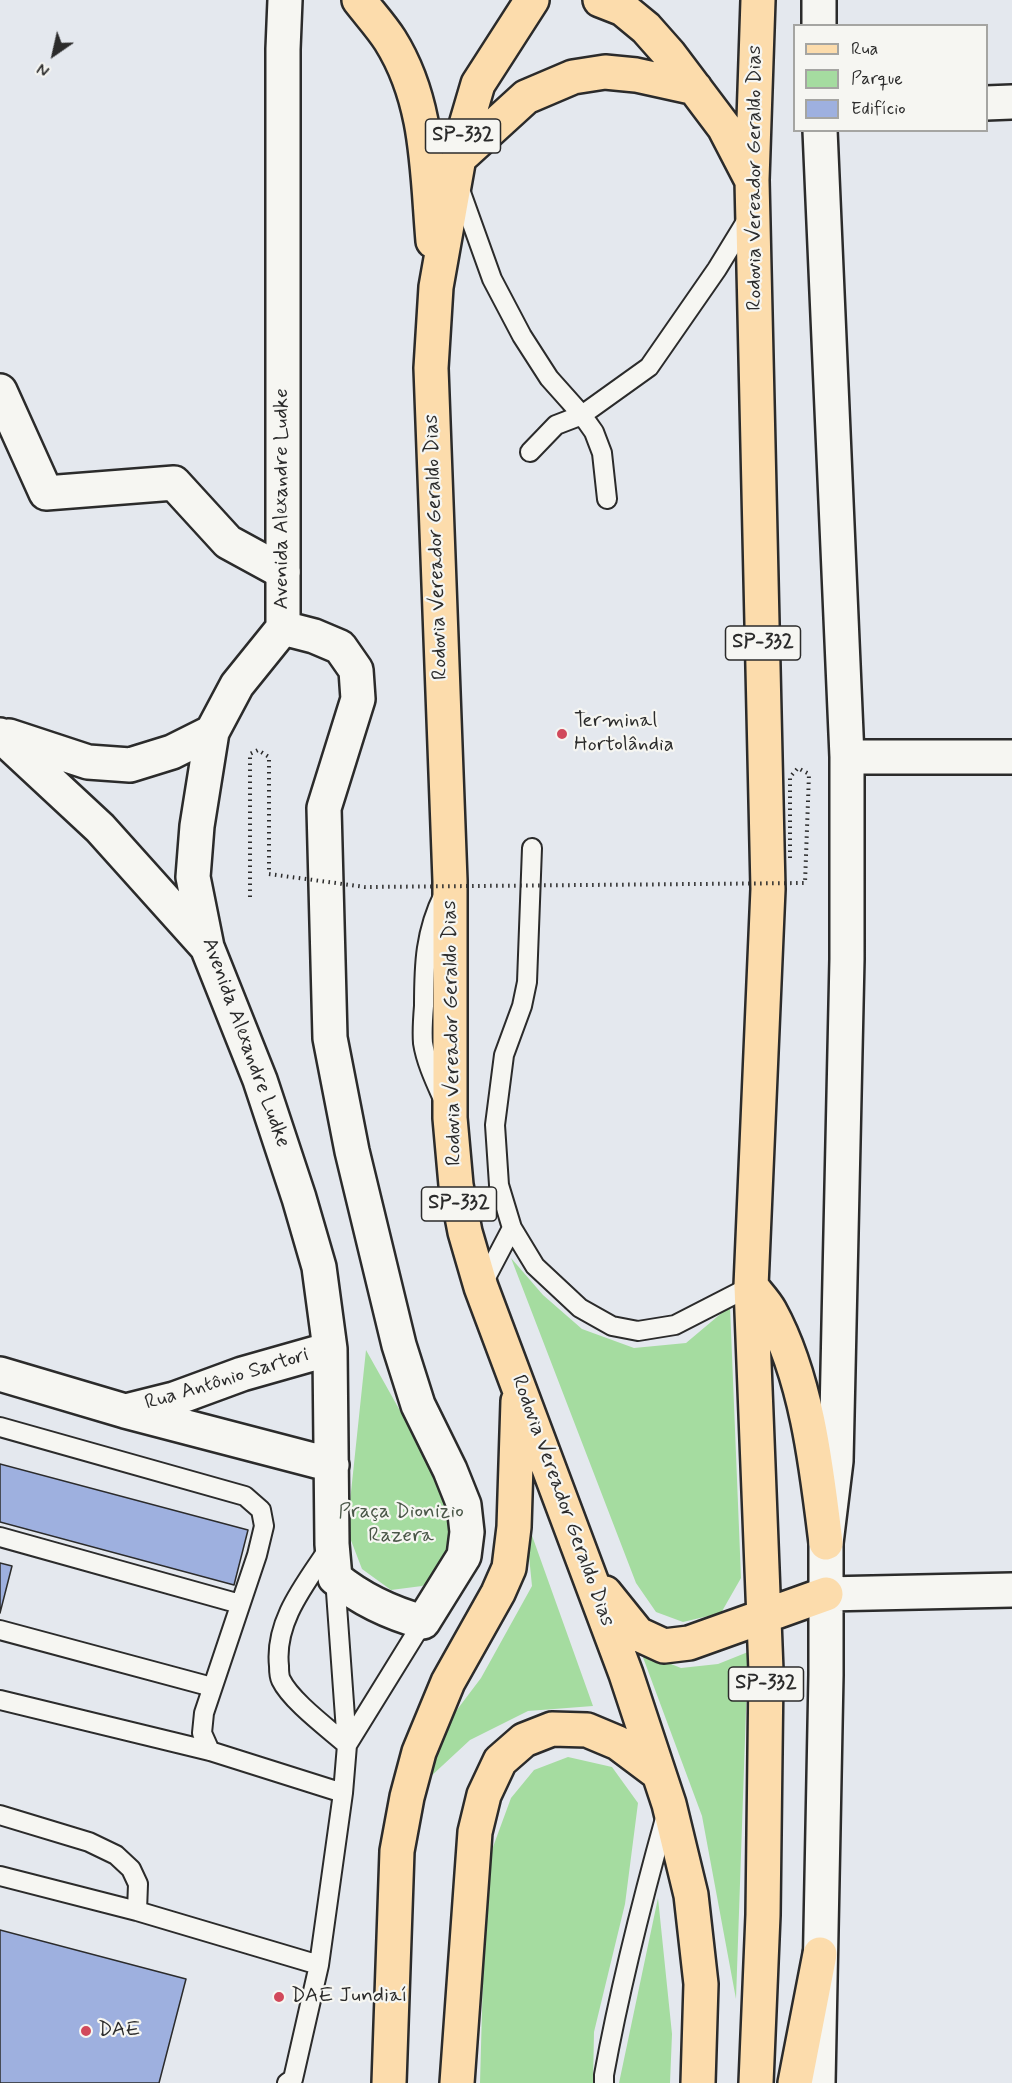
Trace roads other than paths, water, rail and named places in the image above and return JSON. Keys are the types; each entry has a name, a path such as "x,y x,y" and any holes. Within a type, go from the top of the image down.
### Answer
{"main road":[{"name":"Avenida Alexandre Ludke","path":"285,0 283,628 237,685 212,732 197,826 194,877 207,947 260,1080 319,1267 330,1349 332,1544 335,1578"},
{"path":"359,0 390,41 411,82 424,128 436,287"},
{"name":"Rodovia Vereador Geraldo Dias","path":"532,0 478,84 463,135 436,287 431,368 450,882 450,1118 456,1185 465,1232 482,1287 626,1674 669,1804 691,1894 697,1950 700,1984 698,2083"},
{"path":"600,0 623,9 646,28 669,54 724,127 752,196"},
{"name":"Rodovia Vereador Geraldo Dias","path":"756,2083 763,1915 766,1671 751,1286 768,889 752,196 758,0"},
{"path":"819,0 819,24"},
{"path":"457,169 526,97 573,77 605,72 636,75 694,88"},
{"path":"988,103 1012,102"},
{"path":"818,2083 826,1543 836,1461 847,959 847,757 820,132"},
{"path":"0,391 46,493 174,483 228,542 283,572"},
{"path":"283,628 314,636 340,647 356,670 358,699 324,808 330,1038 352,1151 399,1345 418,1405 464,1505 467,1532 464,1556 423,1622 375,1606 335,1578"},
{"path":"0,734 88,762 130,765 172,752 212,732"},
{"path":"0,734 100,828 207,947"},
{"path":"847,757 1012,757"},
{"path":"751,1286 770,1310 792,1362 815,1454 826,1543"},
{"name":"Rua Antônio Sartori","path":"125,1411 174,1399 242,1374 330,1349"},
{"name":"Rua Antônio Sartori","path":"0,1374 125,1411 332,1465"},
{"path":"389,2083 397,1851 406,1797 419,1752 448,1682 498,1593 508,1568 514,1527 518,1383"},
{"path":"586,1567 638,1634 664,1646 689,1644 826,1594 1012,1590"},
{"path":"457,2083 475,1832 484,1795 500,1761 524,1740 552,1729 587,1731 618,1743 658,1773"},
{"path":"795,2083 820,1954"}],"lane":[{"path":"457,169 492,279 522,336 549,378 594,432 602,453 607,499"},
{"path":"530,452 556,425 582,415 649,367 717,269 752,196"},
{"path":"532,848 527,982 522,1006 504,1055 495,1125 499,1185 512,1228 535,1266 580,1308 612,1326 638,1331 675,1325 751,1286"},
{"path":"482,1287 512,1228"},
{"path":"0,1427 244,1496 261,1510 264,1526 257,1555 204,1713 202,1733 210,1751"},
{"path":"0,1537 240,1604"},
{"path":"332,1544 289,1610 277,1654 280,1679 295,1698 347,1745"},
{"name":"Avenida Alexandre Ludke","path":"290,2081 319,1965 343,1793 347,1745 335,1578"},
{"name":"Avenida Alexandre Ludke","path":"347,1745 423,1622"},
{"path":"0,1630 212,1687"},
{"path":"0,1700 210,1751 343,1793"},
{"path":"604,2083 615,2015 631,1942 669,1804"},
{"path":"0,1815 89,1842 116,1854 131,1869 138,1884 137,1911"},
{"path":"0,1876 137,1911 319,1965"}],"place":[{"name":"Terminal Hortolândia","path":"562,734"},
{"name":"DAE Jundiaí","path":"279,1997"},
{"name":"DAE","path":"86,2031"}],"park label":[{"name":"Praça Dionizio Razera","path":"401,1525"}]}
